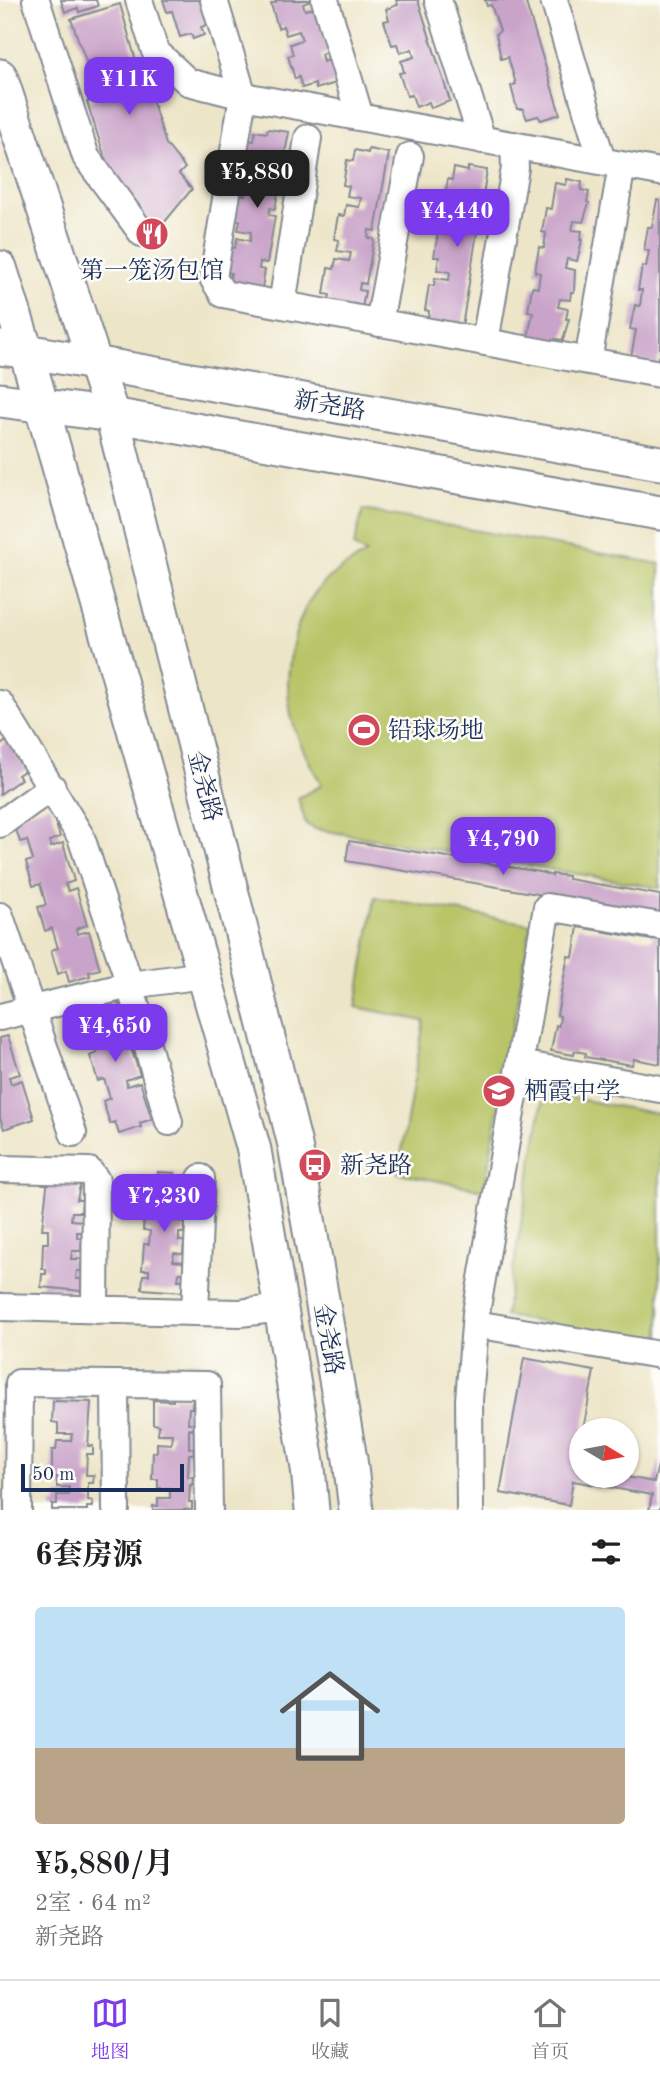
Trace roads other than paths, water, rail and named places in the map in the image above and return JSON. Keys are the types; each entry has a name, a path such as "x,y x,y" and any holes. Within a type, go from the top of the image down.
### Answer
{"main road":[{"name":"金尧路","path":"0,76 112,415 295,1145 350,1459 356,1510"},
{"name":"金尧路","path":"0,268 13,350 40,405 254,1150 308,1468 312,1510"},
{"name":"新尧路","path":"13,350 660,463"},
{"name":"新尧路","path":"0,400 112,415 660,513"}],"street":[{"path":"36,0 86,157 142,233"},
{"path":"139,0 155,51 188,82 243,96 660,172"},
{"path":"214,0 243,96 213,278 223,294 660,374"},
{"path":"325,0 359,117"},
{"path":"438,0 482,140"},
{"path":"554,0 612,163 587,360"},
{"path":"282,305 308,138"},
{"path":"485,342 515,168 514,145"},
{"path":"379,323 410,156"},
{"path":"0,704 81,836 130,985 169,1122"},
{"path":"0,824 51,787"},
{"path":"470,1510 469,1400 475,1324 547,907 660,926"},
{"path":"0,916 73,1133"},
{"path":"0,1017 130,985 204,975"},
{"path":"520,1064 660,1088"},
{"path":"0,1169 89,1171 96,1180 95,1310"},
{"path":"195,1312 201,1178"},
{"path":"0,1307 240,1313 282,1308"},
{"path":"475,1324 660,1355"},
{"path":"18,1510 19,1383 207,1385 209,1510"},
{"path":"115,1384 116,1510"}],"place":[{"name":"第一笼汤包馆","path":"152,234"},
{"name":"铅球场地","path":"364,730"},
{"name":"栖霞中学","path":"499,1091"},
{"name":"新尧路","path":"315,1165"}]}
